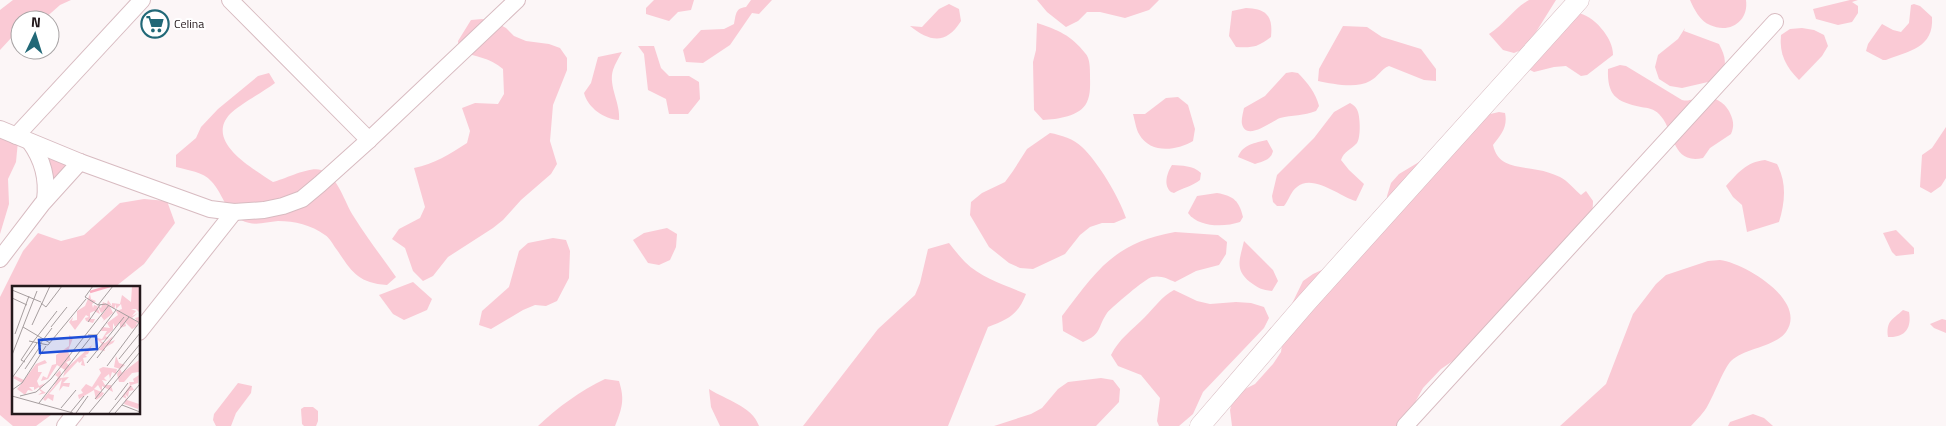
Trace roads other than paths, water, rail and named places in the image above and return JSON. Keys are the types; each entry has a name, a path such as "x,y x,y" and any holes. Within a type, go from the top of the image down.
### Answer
{"street":[{"path":"23,139 142,0"},
{"path":"230,0 369,140"},
{"path":"0,130 210,210 234,212 264,210 283,206 302,199 369,140 516,0"},
{"path":"1200,426 1338,267 1578,0"},
{"path":"1405,426 1775,22"},
{"path":"23,139 37,152 45,172 47,189 45,200"},
{"path":"0,259 45,200 80,162"},
{"path":"140,331 234,212"},
{"path":"65,426 74,414"}],"place":[{"name":"Celina","path":"155,24"}]}
